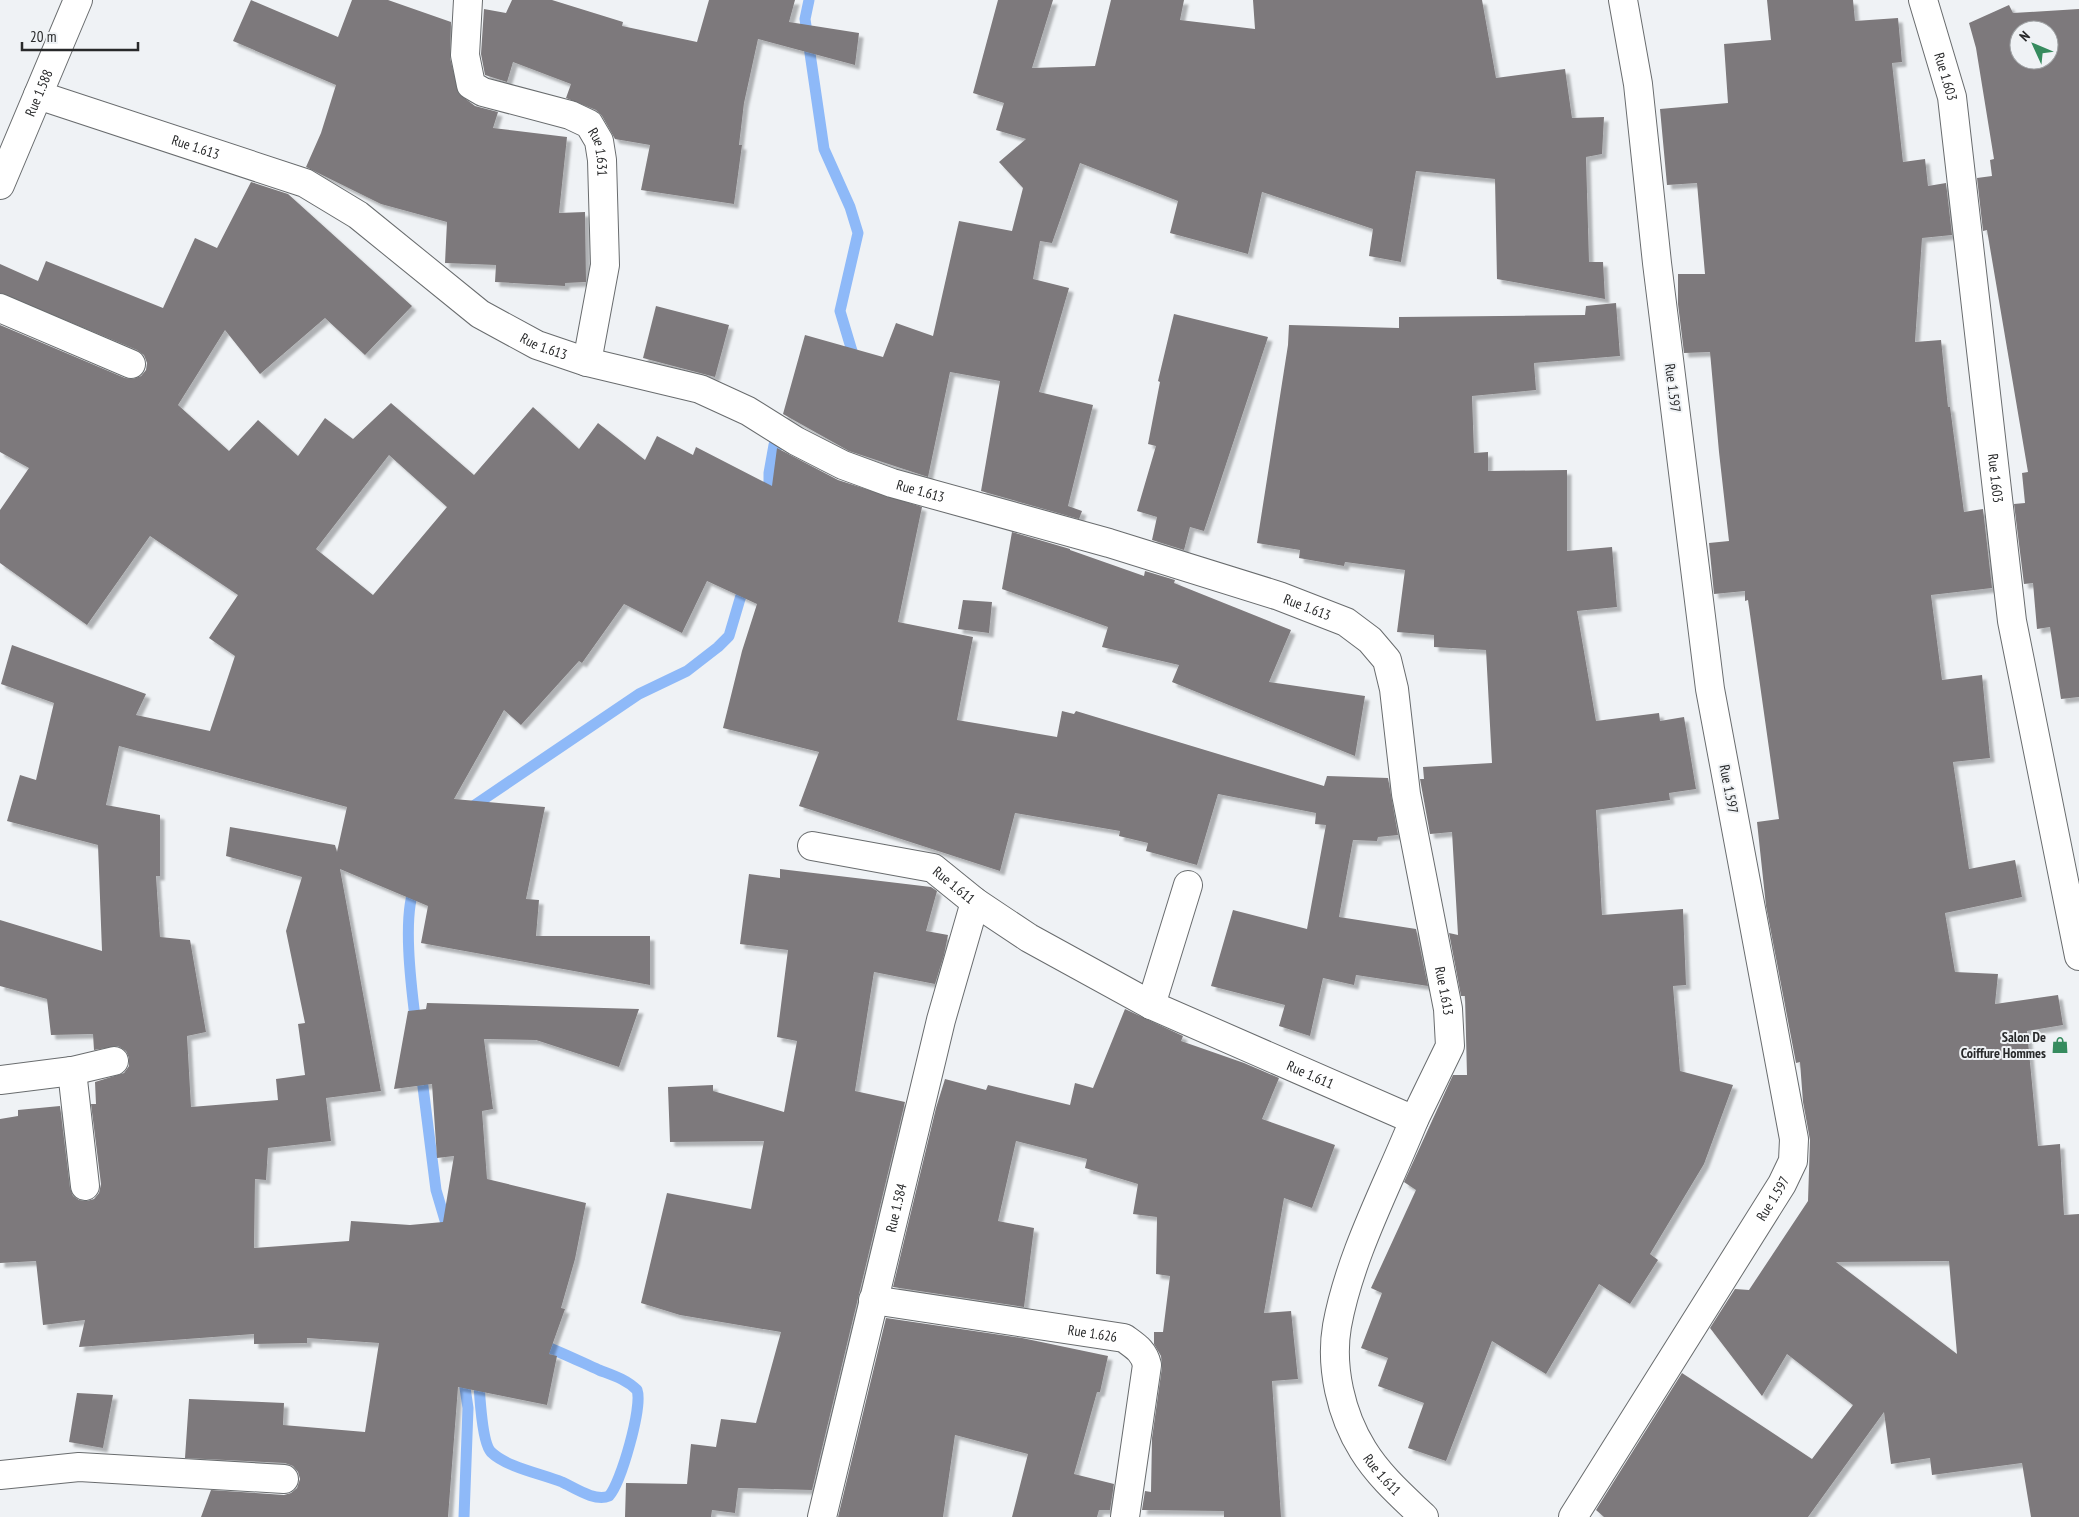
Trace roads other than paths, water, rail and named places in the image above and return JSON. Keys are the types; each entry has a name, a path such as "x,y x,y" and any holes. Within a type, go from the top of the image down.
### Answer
{"street":[{"name":"Rue 1.588","path":"0,185 78,0"},
{"name":"Rue 1.631","path":"468,0 465,54 471,85 483,92 570,114 589,124 599,141 602,160 605,265 587,362"},
{"name":"Rue 1.597","path":"1573,1517 1782,1184 1793,1161 1794,1139 1710,690 1657,263 1638,84 1623,0"},
{"name":"Rue 1.603","path":"1922,0 1952,97 2012,620 2079,956"},
{"name":"Rue 1.613","path":"38,95 305,183 358,216 480,314 537,345 587,362 700,389 748,411 796,441 835,461 884,480 1109,543 1279,596 1346,622 1370,640 1387,660 1394,689 1406,794 1448,1010 1450,1046 1414,1120"},
{"path":"0,308 131,364"},
{"name":"Rue 1.611","path":"812,846 933,868 975,902 1029,938 1151,1005 1414,1120 1352,1271 1337,1328 1336,1375 1347,1420 1363,1451 1391,1486 1424,1517"},
{"path":"1151,1005 1188,884"},
{"name":"Rue 1.584","path":"822,1517 941,1020 975,902"},
{"path":"0,1080 72,1071 114,1061"},
{"path":"72,1071 85,1186"},
{"name":"Rue 1.626","path":"873,1300 1124,1338 1136,1346 1145,1356 1147,1365 1125,1517"},
{"path":"0,1475 79,1467 284,1479"}],"waterway":[{"path":"809,0 805,19 824,149 850,207 858,233 840,311 852,351 849,363"},
{"path":"769,498 769,473 774,445 790,444"},
{"path":"469,809 639,694 687,671 718,647 729,636 745,582"},
{"path":"416,885 409,914 408,933 410,974 416,1025"},
{"path":"421,1071 436,1190 447,1227"},
{"path":"489,1331 546,1346 619,1378 637,1390 637,1411 630,1444 619,1476 609,1496 598,1497 585,1494 562,1482 506,1462 491,1452 487,1444 482,1416 477,1338 480,1333 489,1331"},
{"path":"463,1374 468,1408 464,1517"}],"place":[{"name":"Salon De Coiffure Hommes","path":"2060,1045"}]}
